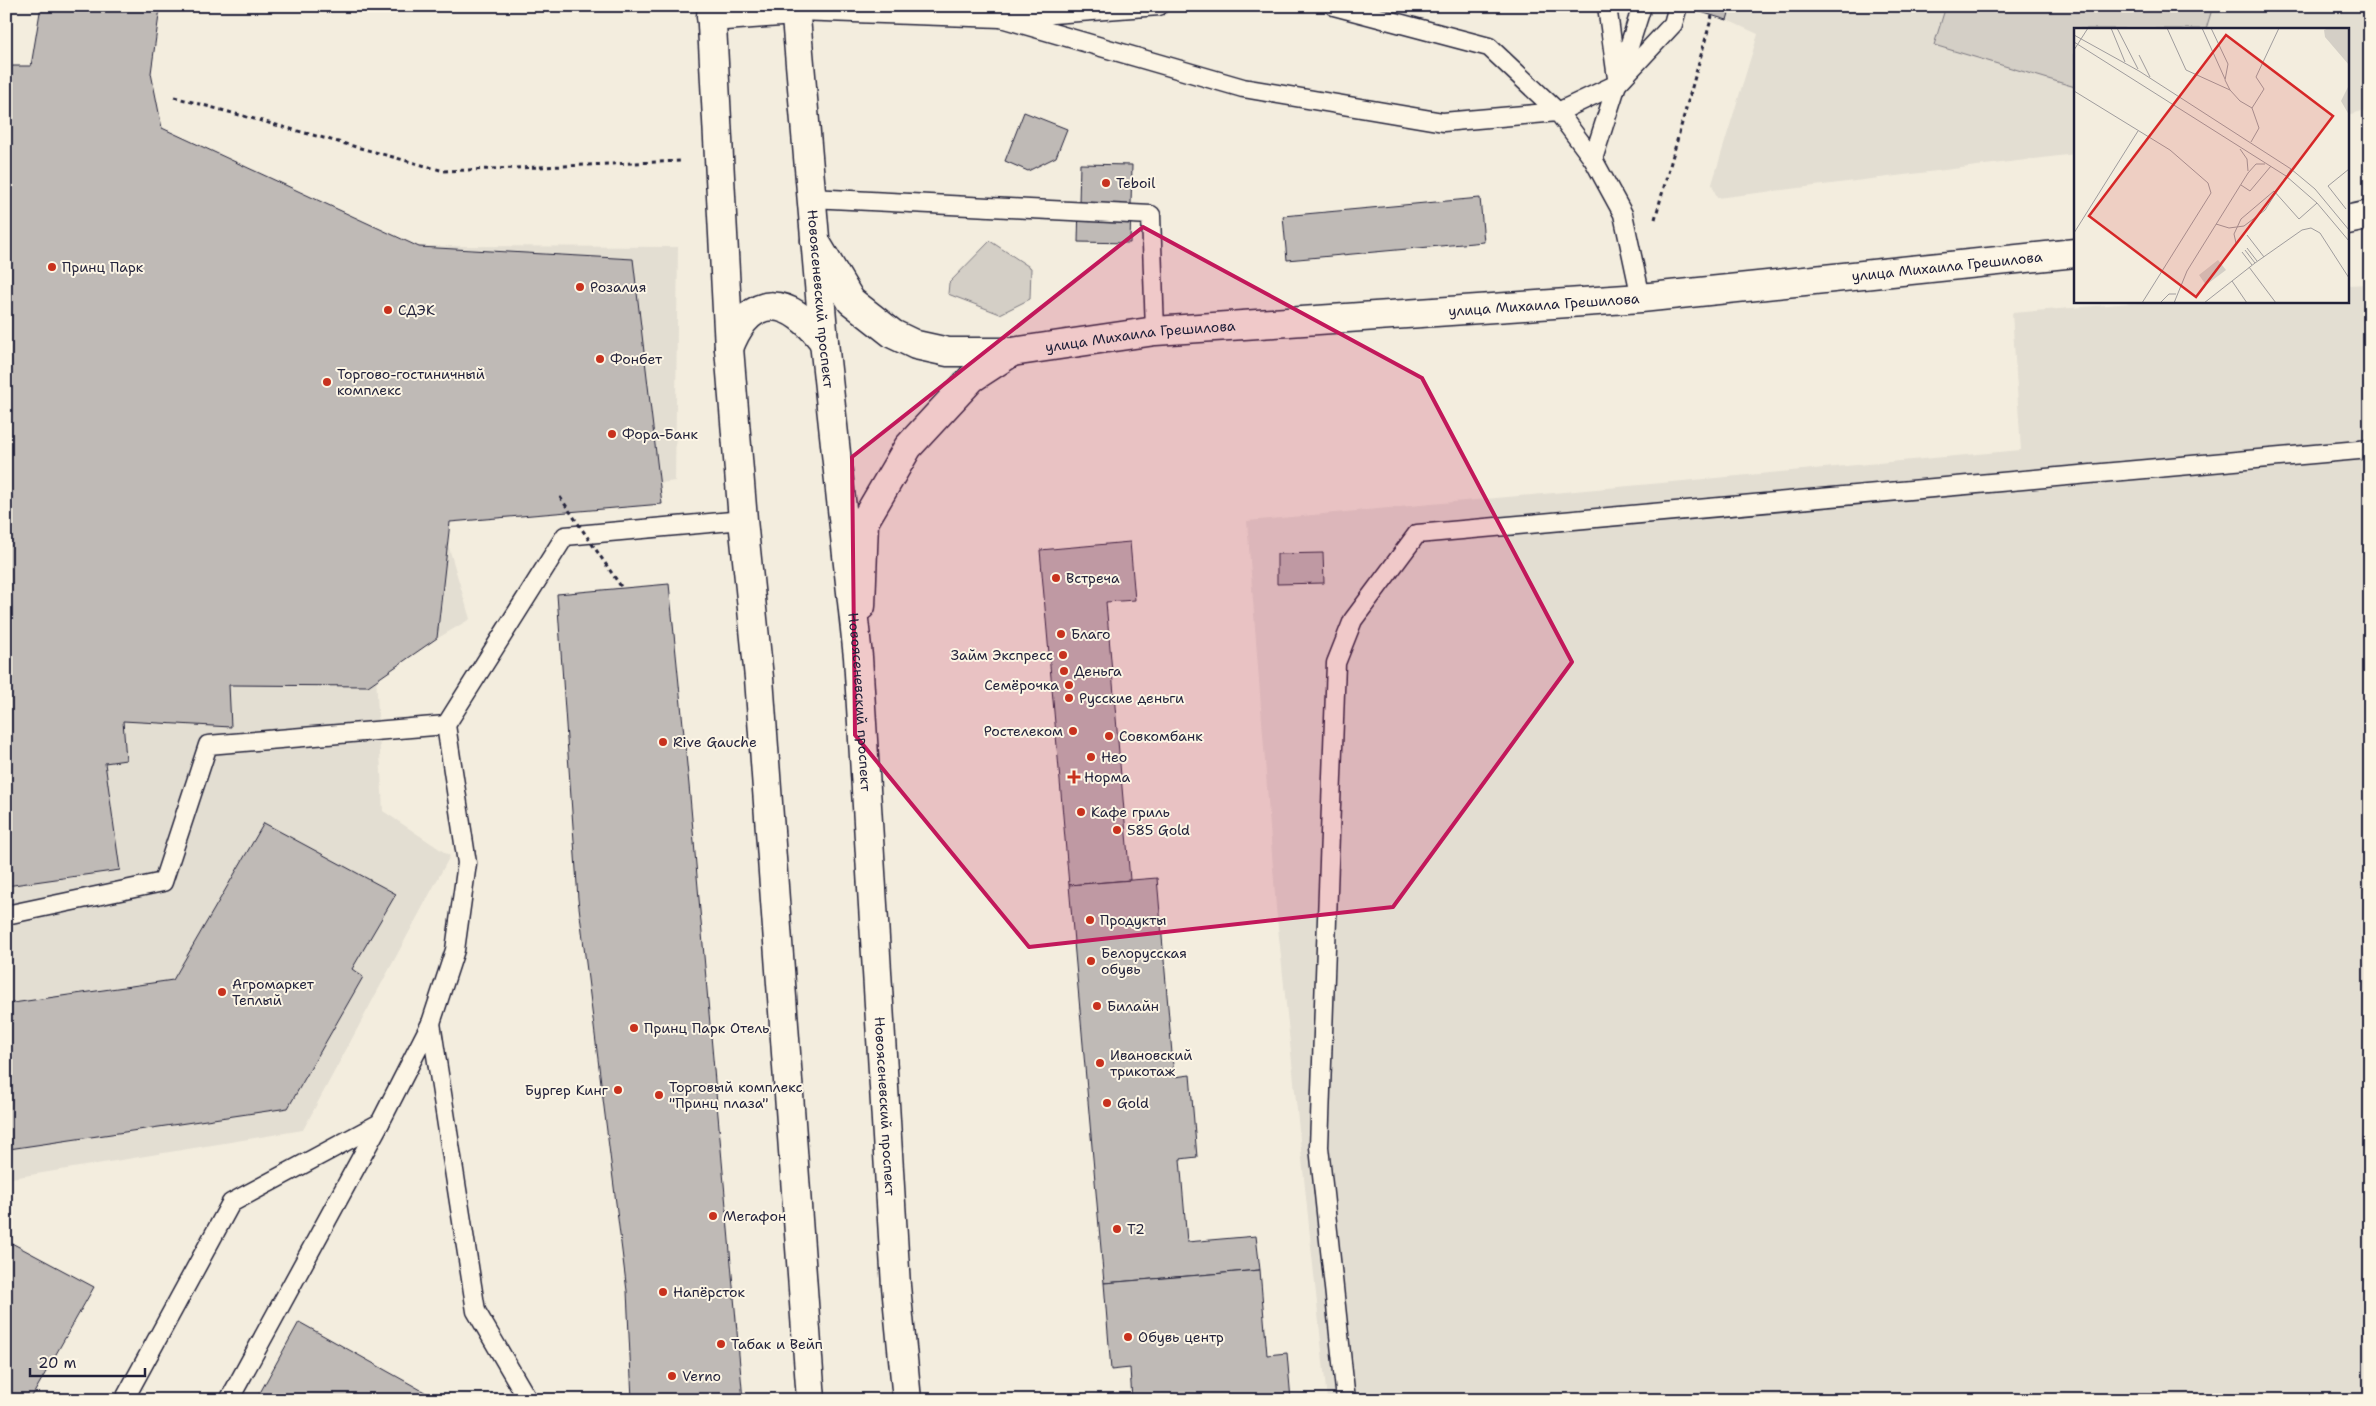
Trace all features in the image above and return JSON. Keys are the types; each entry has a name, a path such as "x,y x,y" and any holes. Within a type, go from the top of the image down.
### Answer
{"main road":[{"path":"795,9 711,12 730,348 743,520 759,678 810,1400"},
{"name":"Новоясеневский проспект","path":"795,9 824,342 858,657 896,1286 906,1400"},
{"path":"2348,220 2370,215"},
{"name":"улица Михаила Грешилова","path":"815,241 852,301 894,334 916,345 948,352 1012,352 1155,331 1641,298 2074,253"},
{"path":"730,348 736,330 747,318 763,308 775,304 795,312 810,324 824,342"},
{"name":"улица Михаила Грешилова","path":"858,657 864,522 908,447 972,378 1012,352"}],"lane":[{"path":"795,9 1003,12 1159,6"},
{"path":"1334,6 1489,47 1558,112 1594,159 1623,214 1641,298"},
{"path":"1607,6 1617,84"},
{"path":"1594,159 1642,6"},
{"path":"1003,12 1243,88 1443,122 1558,112 1617,84 1673,24 1678,6"},
{"path":"811,198 1152,214 1155,331"},
{"path":"1346,1400 1320,1147 1336,664 1353,620 1417,534 2370,449"},
{"path":"229,1400 380,1123 431,1023 455,950 467,863 446,726 565,536 743,520"},
{"path":"6,915 163,882 208,745 446,726"},
{"path":"431,1023 476,1311 528,1400"},
{"path":"124,1400 231,1203 380,1123"}],"path":[{"path":"1655,220 1712,16"},
{"path":"174,97 444,171 682,161"},
{"path":"560,497 622,588"}],"highlighted area":[{"path":"1143,227 1422,378 1572,662 1393,907 1029,947 855,735 852,457"}],"shaded area":[{"path":"1681,6 2370,6 2370,109 2348,115 2348,28 2074,28 2074,154 1717,198 1712,184 1758,34 1727,20"},
{"path":"1946,6 2213,6 2206,28 2074,28 2074,87 1934,45"},
{"path":"990,241 1031,268 1030,299 1000,314 948,294 949,283"},
{"path":"419,246 678,247 675,481 560,497 437,507 470,619 376,675 383,811 450,856 303,1130 6,1179 6,425 332,453"},
{"path":"2370,284 2370,1400 1327,1400 1276,908 1247,521 2021,450 2012,313 2142,302 2348,302 2348,285"}],"building":[{"name":"Торгово-гостиничный комплекс","path":"41,6 155,6 160,8 151,73 162,128 419,247 633,259 662,504 450,522 437,638 368,686 229,685 231,727 123,721 126,760 105,763 120,870 6,886 6,83 12,66 31,66"},
{"path":"1681,6 1731,6 1727,20"},
{"path":"1024,112 1067,129 1056,157 1028,171 1005,161"},
{"path":"1080,164 1132,165 1130,243 1078,242"},
{"path":"1480,198 1484,242 1287,260 1283,216"},
{"path":"1130,542 1135,600 1106,602 1130,880 1069,885 1040,550"},
{"path":"1323,553 1324,583 1277,584 1277,554"},
{"name":"Торговый комплекс \"Принц плаза\"","path":"669,584 689,785 743,1400 632,1400 627,1291 578,899 557,594"},
{"name":"Агромаркет Теплый","path":"264,823 396,894 352,969 363,977 288,1108 9,1149 6,1130 6,1004 173,980"},
{"path":"1157,878 1174,1077 1190,1075 1197,1157 1180,1159 1187,1242 1256,1236 1260,1270 1104,1283 1069,885"},
{"path":"6,1240 94,1287 30,1400 6,1400"},
{"path":"1260,1270 1267,1355 1287,1353 1291,1400 1132,1400 1130,1368 1111,1370 1104,1283"},
{"path":"299,1322 439,1400 256,1400"}],"place":[{"name":"Teboil","path":"1106,183"},
{"name":"Принц Парк","path":"52,267"},
{"name":"Розалия","path":"580,287"},
{"name":"СДЭК","path":"388,310"},
{"name":"Фонбет","path":"600,359"},
{"name":"Торгово-гостиничный комплекс","path":"327,382"},
{"name":"Фора-Банк","path":"612,434"},
{"name":"Встреча","path":"1056,578"},
{"name":"Благо","path":"1061,634"},
{"name":"Займ Экспресс","path":"1063,655"},
{"name":"Деньга","path":"1064,671"},
{"name":"Семёрочка","path":"1069,685"},
{"name":"Русские деньги","path":"1069,698"},
{"name":"Ростелеком","path":"1073,731"},
{"name":"Совкомбанк","path":"1109,736"},
{"name":"Rive Gauche","path":"663,742"},
{"name":"Нео","path":"1091,757"},
{"name":"Норма","path":"1074,777"},
{"name":"Кафе гриль","path":"1081,812"},
{"name":"585 Gold","path":"1117,830"},
{"name":"Продукты","path":"1090,920"},
{"name":"Белорусская обувь","path":"1091,961"},
{"name":"Агромаркет Теплый","path":"222,992"},
{"name":"Билайн","path":"1097,1006"},
{"name":"Принц Парк Отель","path":"634,1028"},
{"name":"Ивановский трикотаж","path":"1100,1063"},
{"name":"Бургер Кинг","path":"618,1090"},
{"name":"Торговый комплекс \"Принц плаза\"","path":"659,1095"},
{"name":"Gold","path":"1107,1103"},
{"name":"Мегафон","path":"713,1216"},
{"name":"T2","path":"1117,1229"},
{"name":"Напёрсток","path":"663,1292"},
{"name":"Обувь центр","path":"1128,1337"},
{"name":"Табак и Вейп","path":"721,1344"},
{"name":"Verno","path":"672,1376"}]}
